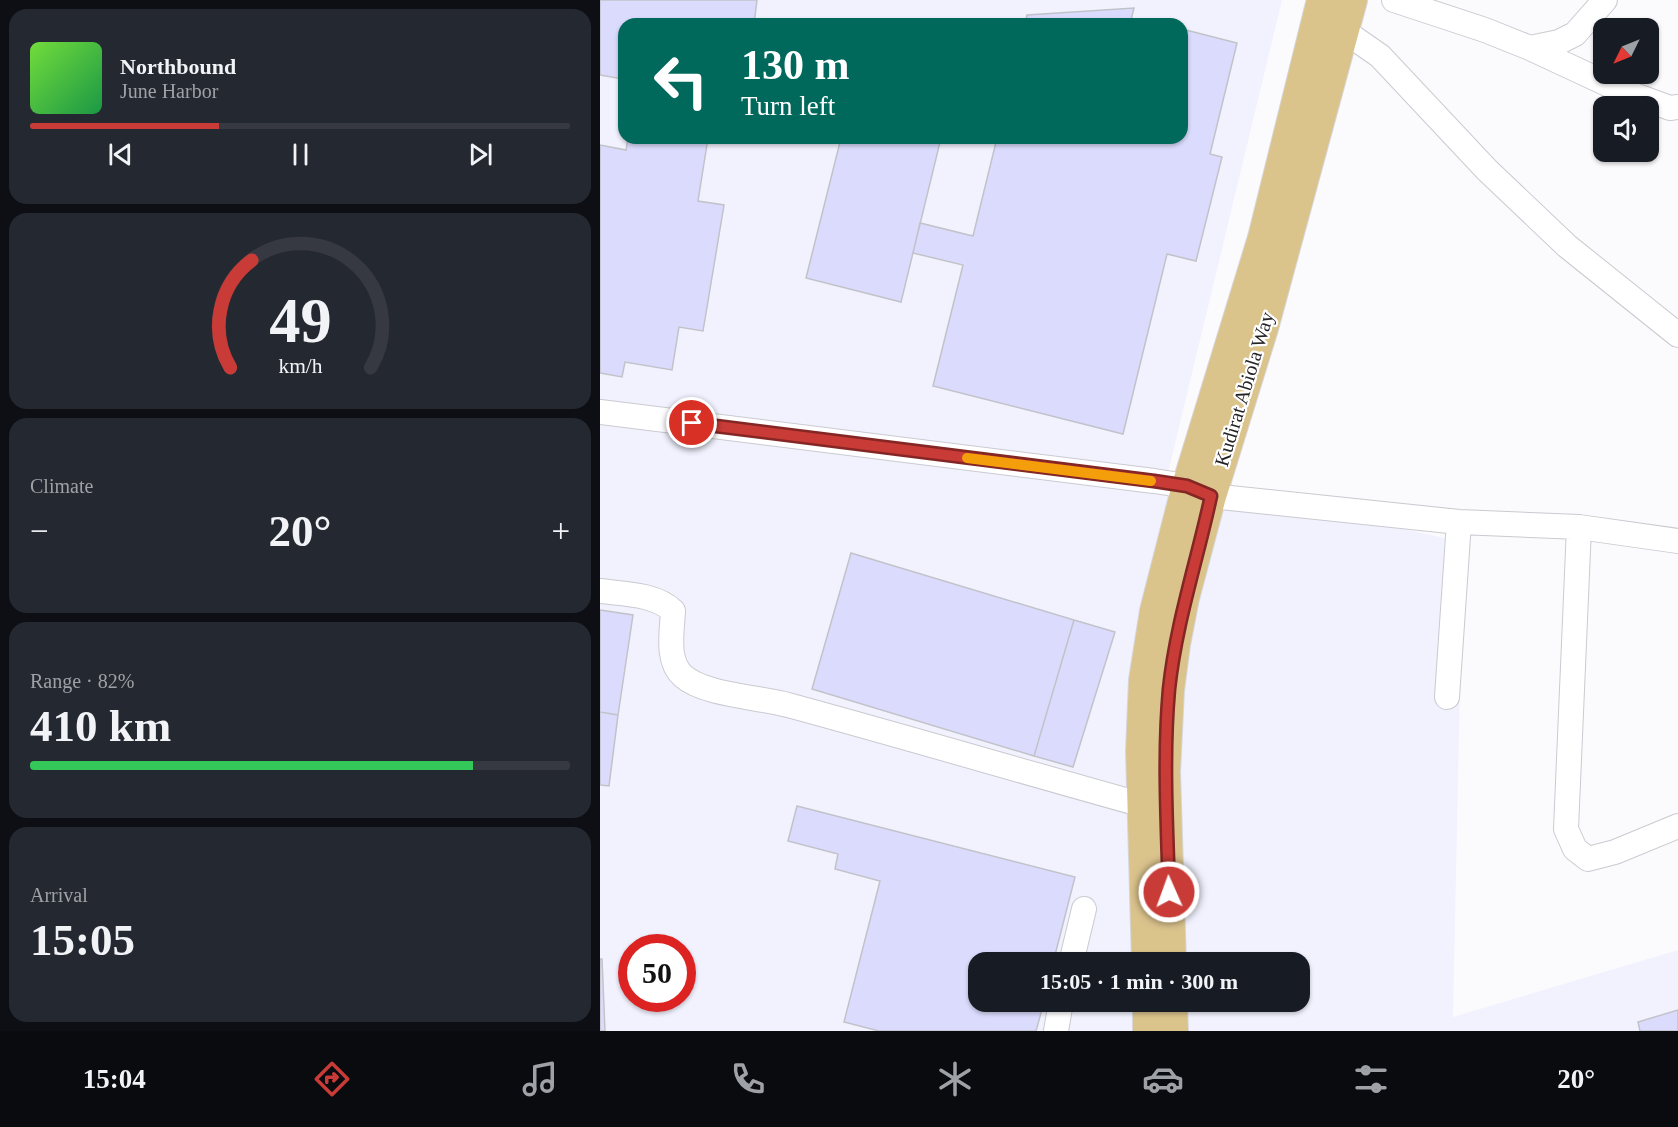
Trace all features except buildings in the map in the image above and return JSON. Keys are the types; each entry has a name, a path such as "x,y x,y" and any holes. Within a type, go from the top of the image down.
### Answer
{"main road":[{"name":"Kudirat Abiola Way","path":"1171,952 1166,772 1169,690 1199,491 1322,0"},
{"name":"Kudirat Abiola Way","path":"1147,952 1141,751 1144,680 1155,611 1263,328 1352,0"},
{"path":"1148,1012 1148,1031"},
{"path":"1172,1012 1173,1031"}],"street":[{"path":"1394,0 1485,30 1618,89 1670,108 1678,107"},
{"path":"1530,48 1559,42 1575,34 1605,0"},
{"path":"1344,31 1380,56 1487,170 1567,246 1678,335"},
{"path":"600,412 1199,491 1459,522 1579,527 1678,541"},
{"path":"1447,697 1459,522"},
{"path":"1579,527 1566,829 1575,849 1588,859 1616,852 1678,826"},
{"path":"600,591 666,604 673,611 671,651 675,667 684,677 702,687 784,704 1143,806"},
{"path":"1074,952 1084,909"},
{"path":"1056,1031 1059,1012"}],"shaded area":[{"path":"600,0 1282,0 1167,477 1463,542 1453,1017 1678,950 1678,1031 600,1031"}],"slow traffic":[{"path":"967,458 1151,481"}],"route":[{"path":"692,423 1154,481 1187,486 1211,496 1184,598 1169,690 1166,772 1169,892"}]}
